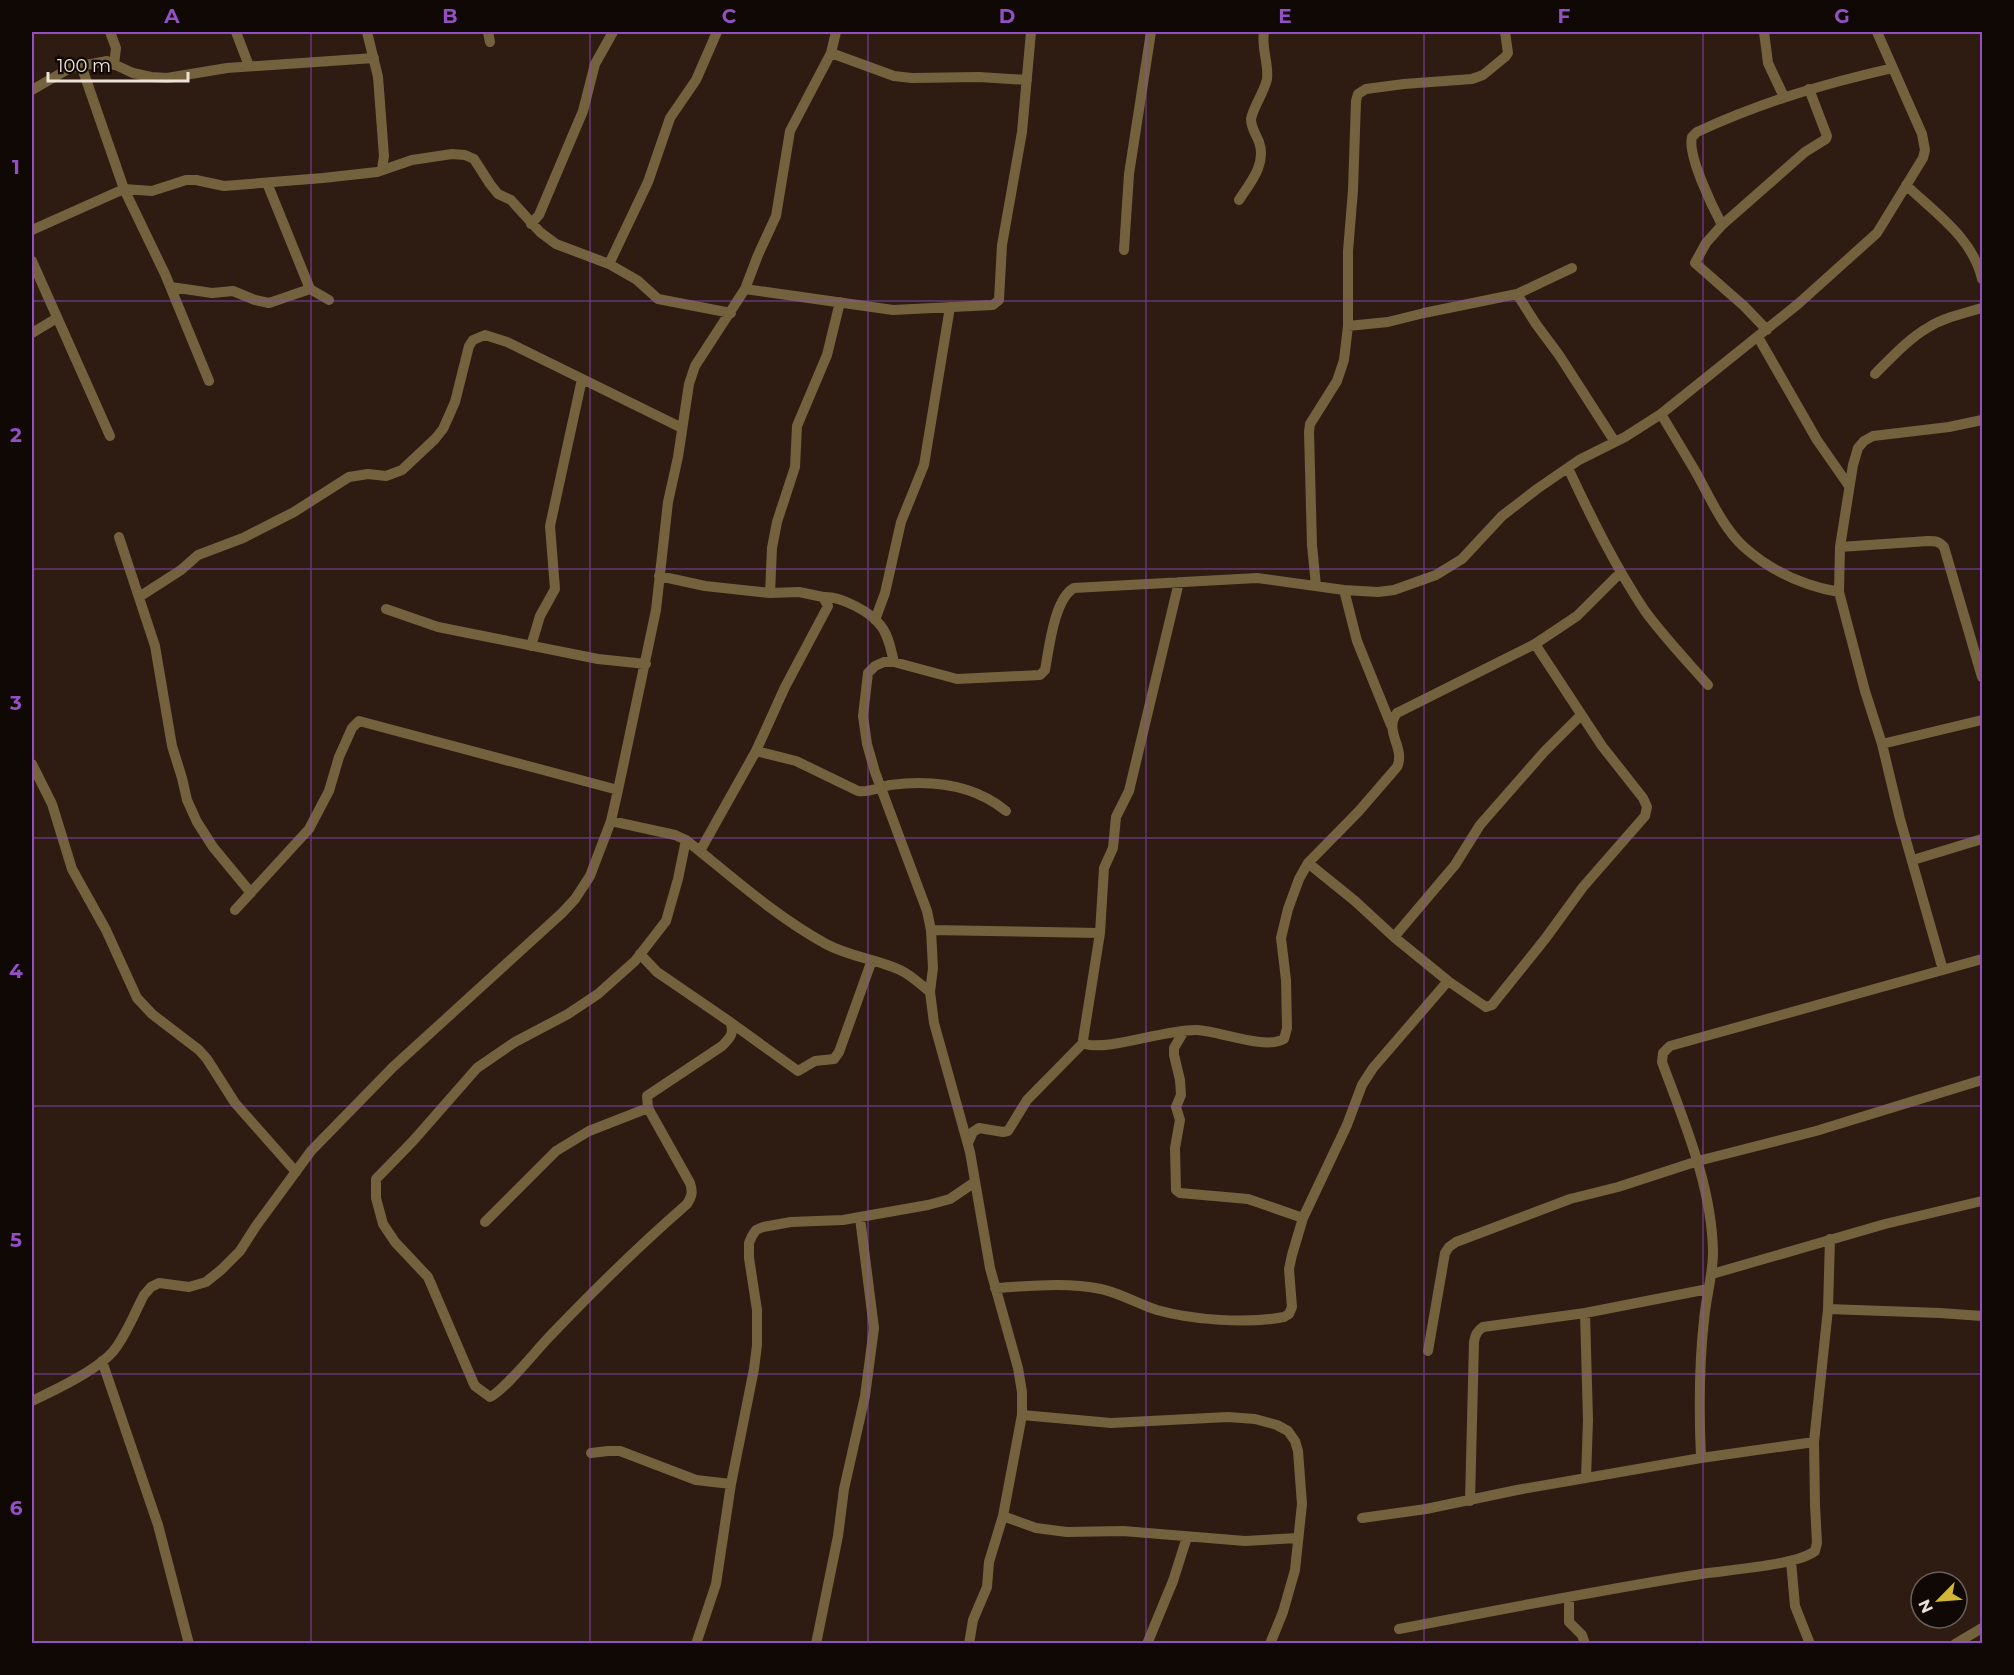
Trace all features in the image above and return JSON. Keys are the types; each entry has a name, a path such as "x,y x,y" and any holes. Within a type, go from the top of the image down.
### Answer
{"street":[{"path":"110,32 116,48 114,65"},
{"path":"236,32 249,66"},
{"path":"367,32 374,58 384,156 382,169"},
{"path":"531,224 539,214 583,111 596,63 612,32"},
{"path":"609,264 648,182 670,118 696,80 717,32"},
{"path":"32,1401 69,1382 102,1361 114,1350 144,1295 151,1287 159,1283 189,1287 206,1281 221,1270 240,1251 311,1151 374,1085 575,899 590,876 611,822 657,610 668,502 689,384 695,366 745,289 776,216 790,131 831,53 836,32"},
{"path":"745,289 893,310 993,305 999,300 1002,245 1020,142 1031,32"},
{"path":"1124,250 1129,174 1151,32"},
{"path":"1239,200 1258,170 1261,158 1260,143 1251,125 1251,119 1266,81 1264,32"},
{"path":"1316,586 1312,545 1309,432 1310,424 1337,381 1342,368 1348,326 1348,251 1358,94 1366,89 1483,75 1508,53 1505,32"},
{"path":"1764,32 1768,63 1784,97"},
{"path":"969,1644 973,1620 987,1587 989,1562 1003,1516 1022,1415 1022,1392 1018,1368 995,1288 968,1143 938,1041 930,992 933,968 931,930 920,890 880,786 867,744 863,716 868,673 874,666 884,662 894,662 957,679 1040,675 1045,670 1054,624 1064,596 1074,588 1257,578 1344,590 1378,592 1394,590 1436,575 1462,559 1502,516 1568,468 1660,414 1708,374 1763,334 1877,233 1923,158 1924,143 1923,134 1877,32"},
{"path":"831,53 894,76 1027,80"},
{"path":"32,90 70,68 107,61 133,73 167,78 249,66 374,58"},
{"path":"81,65 124,189 171,287 209,381"},
{"path":"1722,225 1692,150 1692,137 1697,132 1784,97 1893,68"},
{"path":"1809,89 1827,136 1826,139 1805,152 1722,225 1706,243 1695,263 1744,306 1763,334 1817,440 1850,486"},
{"path":"32,230 124,189 152,191 186,180 224,186 267,183 376,172 412,160 452,154 465,155 474,159 498,194 511,200 531,224 556,244 609,264 637,280 658,299 731,313"},
{"path":"267,183 310,289 329,300"},
{"path":"1906,185 1967,243 1976,257 1983,279"},
{"path":"32,261 110,436"},
{"path":"1348,326 1388,322 1424,312 1517,294 1572,268"},
{"path":"171,287 212,292 233,291 269,303 310,289"},
{"path":"1517,294 1615,442"},
{"path":"770,593 772,548 777,522 795,467 797,426 827,356 840,302"},
{"path":"875,620 885,593 900,522 926,456 928,428 950,307"},
{"path":"1875,374 1899,350 1929,327 1946,319 1983,308"},
{"path":"32,333 57,318"},
{"path":"140,597 181,570 198,555 243,538 294,512 349,477 368,474 386,476 402,470 435,440 443,429 455,402 469,346 478,337 485,335 507,342 682,428"},
{"path":"531,646 540,616 555,589 550,526 582,379"},
{"path":"1660,414 1722,517 1743,546 1758,558 1789,576 1807,584 1839,592"},
{"path":"1943,970 1839,592 1840,547 1858,448 1864,441 1873,436 1949,427 1983,420"},
{"path":"1568,468 1598,530 1622,572 1659,629 1708,685"},
{"path":"119,537 155,646 172,746 187,800 197,822 213,847 251,893"},
{"path":"1840,547 1928,541 1941,543 1983,677"},
{"path":"1391,725 1397,713 1535,644 1577,616 1622,572"},
{"path":"659,576 705,586 770,593 799,592 842,599 875,620 886,633 894,662"},
{"path":"968,1143 972,1132 979,1128 1008,1131 1027,1100 1084,1042 1100,933 1104,868 1113,848 1116,817 1129,791 1179,582"},
{"path":"1084,1042 1089,1046 1111,1044 1171,1031 1210,1031 1272,1043 1284,1039 1287,1028 1286,980 1281,938 1292,896 1308,863 1359,812 1400,761 1391,725 1357,641 1344,590"},
{"path":"700,851 756,751 785,687 828,608 823,597"},
{"path":"386,609 438,627 598,659 646,664"},
{"path":"1308,863 1448,981 1486,1007 1492,1005 1583,887 1645,816 1647,807 1643,798 1581,715 1535,644"},
{"path":"1394,937 1455,865 1480,825 1544,752 1581,715"},
{"path":"1882,744 1983,720"},
{"path":"235,910 309,829 328,791 343,747 352,728 359,721 618,790"},
{"path":"756,751 796,761 858,790 867,791 880,786 912,783 952,786 993,800 1006,811"},
{"path":"32,764 52,804 72,869 106,930 137,998 152,1014 199,1050 235,1102 296,1172"},
{"path":"611,822 675,835 686,840 805,932 837,949 911,976 930,992"},
{"path":"1913,860 1983,839"},
{"path":"686,840 666,921 640,954 598,994 568,1014 515,1042 477,1068 376,1179 376,1198 383,1224 395,1242 428,1277 475,1386 490,1397 497,1394 526,1360 634,1250 691,1198 693,1192 690,1184 648,1108 647,1096 722,1046 730,1038 732,1032 730,1022"},
{"path":"931,930 1100,933"},
{"path":"640,954 657,972 798,1071 818,1060 834,1059 839,1052 872,960"},
{"path":"1701,1458 1699,1424 1703,1321 1712,1274 1712,1240 1698,1161 1662,1062 1664,1053 1670,1046 1983,959"},
{"path":"995,1288 1076,1285 1104,1290 1156,1310 1179,1315 1245,1321 1284,1317 1289,1314 1292,1307 1289,1269 1303,1218 1367,1077 1448,981"},
{"path":"1184,1031 1174,1048 1181,1095 1176,1107 1180,1120 1175,1148 1176,1190 1180,1193 1248,1199 1303,1218"},
{"path":"1428,1351 1442,1264 1445,1253 1456,1242 1559,1203 1698,1161 1816,1131 1983,1080"},
{"path":"485,1222 556,1151 589,1131 648,1108"},
{"path":"696,1644 716,1584 731,1484 754,1369 757,1345 756,1310 749,1258 749,1243 752,1236 756,1230 763,1227 791,1222 860,1218 928,1205 950,1199 975,1182"},
{"path":"1712,1274 1830,1239 1983,1201"},
{"path":"816,1644 838,1536 844,1489 865,1396 874,1328 860,1218"},
{"path":"1399,1629 1722,1570 1791,1562 1812,1553 1817,1547 1814,1442 1828,1309 1830,1239"},
{"path":"1470,1501 1472,1388 1476,1333 1483,1327 1584,1313 1708,1289"},
{"path":"1828,1309 1983,1316"},
{"path":"1584,1313 1588,1420 1586,1478"},
{"path":"102,1361 158,1524 189,1644"},
{"path":"1022,1415 1111,1423 1255,1419 1277,1425 1288,1431 1298,1451 1303,1493 1295,1570 1270,1644"},
{"path":"1362,1518 1470,1501 1517,1490 1701,1458 1814,1442"},
{"path":"591,1453 608,1450 620,1451 696,1480 731,1484"},
{"path":"1003,1516 1050,1531 1123,1531 1245,1541 1298,1538"},
{"path":"1147,1644 1173,1581 1187,1537"},
{"path":"1791,1562 1795,1606 1810,1644"},
{"path":"1569,1597 1569,1622 1582,1635 1586,1644"},
{"path":"1955,1644 1983,1628"}]}
